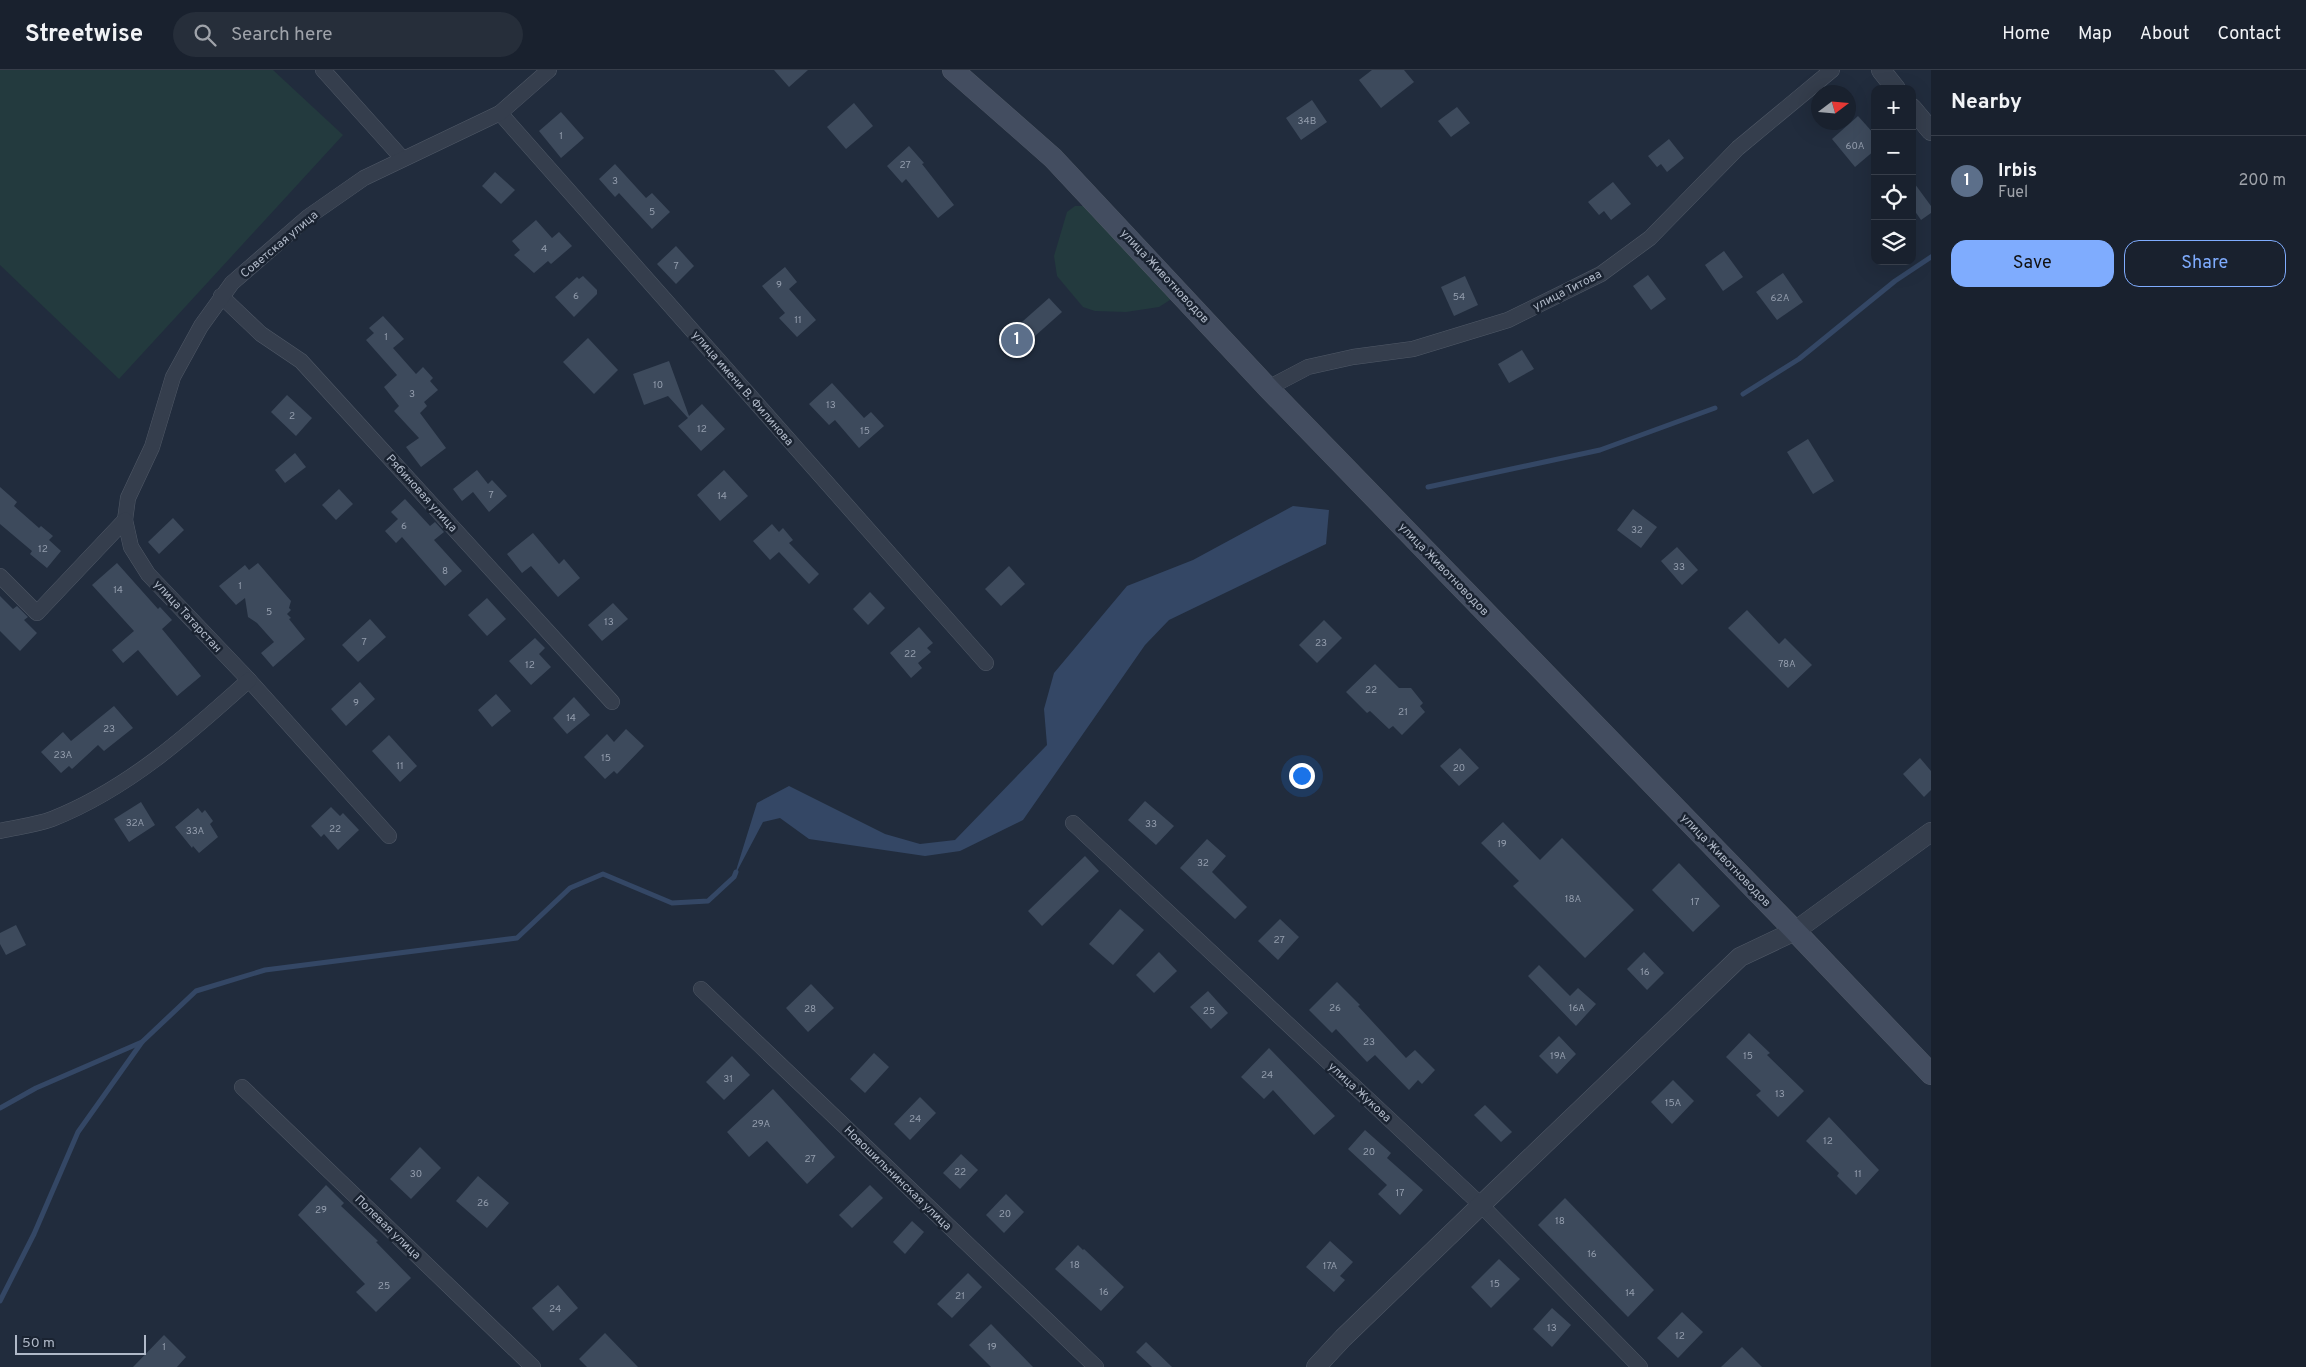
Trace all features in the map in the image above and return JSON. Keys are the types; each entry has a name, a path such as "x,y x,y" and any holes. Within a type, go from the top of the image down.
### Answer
{"main road":[{"name":"улица Животноводов","path":"953,70 1054,158 1268,388 1795,931 1931,1074"}],"street":[{"path":"323,70 402,158"},
{"name":"Советская улица","path":"126,520 128,498 152,447 173,377 201,326 232,283 308,217 364,178 402,158 500,113 549,70"},
{"name":"улица Титова","path":"1268,388 1308,367 1354,357 1414,349 1508,320 1601,274 1650,238 1738,148 1832,70"},
{"path":"1881,70 1893,85"},
{"name":"улица имени В. Филинова","path":"500,113 986,664"},
{"path":"1916,113 1931,131"},
{"name":"Рябиновая улица","path":"221,296 261,334 301,361 612,702"},
{"path":"0,576 38,613 126,520"},
{"name":"улица Татарстан","path":"126,520 131,548 148,574 249,680 389,836"},
{"path":"0,831 51,819 110,790 182,741 249,680"},
{"name":"улица Жукова","path":"1073,823 1481,1205 1640,1367"},
{"path":"1316,1367 1343,1338 1740,957 1795,931 1931,832"},
{"name":"Новошильнинская улица","path":"701,990 1096,1367"},
{"name":"Полевая улица","path":"242,1087 533,1367"}],"green space":[{"path":"0,70 273,70 343,135 119,379 0,265"},
{"path":"1075,206 1087,206 1173,298 1159,307 1126,312 1095,311 1083,307 1057,276 1054,256 1067,212"}],"water":[{"path":"1293,506 1329,510 1326,544 1169,620 1145,645 1023,820 960,851 925,856 809,839 780,818 763,822 734,877 757,803 789,786 885,834 920,844 955,840 1047,745 1044,709 1054,673 1127,586 1193,560"}],"building":[{"path":"774,70 808,70 789,87"},
{"path":"1372,70 1404,70 1414,82 1381,108 1359,80"},
{"path":"1312,100 1327,122 1301,140 1286,118"},
{"path":"854,103 873,126 846,149 827,127"},
{"path":"1457,107 1470,123 1451,137 1438,121"},
{"path":"561,112 584,138 561,158 539,131"},
{"path":"1858,116 1871,131 1871,153 1855,167 1832,139 1842,130 1856,130 1856,118"},
{"path":"1669,139 1684,158 1667,172 1661,164 1657,167 1648,156"},
{"path":"909,146 924,163 922,164 954,205 938,218 906,179 902,183 887,166"},
{"path":"615,164 646,198 652,193 670,212 652,229 619,193 615,197 599,179"},
{"path":"495,172 515,190 501,204 482,186"},
{"path":"1613,182 1631,204 1611,220 1604,211 1599,215 1588,202"},
{"path":"1916,185 1931,206 1931,213 1921,220 1916,213"},
{"path":"536,220 552,238 559,232 572,246 551,264 548,261 534,273 514,255 520,250 512,241"},
{"path":"676,246 694,266 676,284 657,264"},
{"path":"1724,251 1743,277 1723,291 1705,265"},
{"path":"785,267 797,282 789,289 816,320 797,337 779,318 785,313 762,286"},
{"path":"1783,273 1803,302 1777,320 1756,292"},
{"path":"1648,275 1666,299 1651,310 1633,286"},
{"path":"583,276 597,290 597,294 574,317 555,297 577,277 579,279"},
{"path":"1465,276 1478,305 1454,316 1441,287"},
{"path":"1049,298 1062,312 1017,352 1005,337"},
{"path":"383,316 404,339 393,348 416,374 423,367 433,378 430,381 438,390 424,402 427,406 420,413 446,448 421,467 406,447 419,438 394,411 399,406 384,387 397,375 366,340 374,333 369,328"},
{"path":"588,338 618,370 594,394 563,362"},
{"path":"1522,350 1534,369 1509,383 1498,364"},
{"path":"669,361 689,416 702,404 725,429 701,451 678,426 688,418 668,396 644,405 633,374"},
{"path":"832,383 864,418 871,412 884,426 859,448 835,420 829,425 809,404"},
{"path":"287,395 312,418 296,436 271,412"},
{"path":"1808,439 1834,481 1813,494 1787,452"},
{"path":"295,453 306,467 285,483 275,470"},
{"path":"477,470 488,484 492,480 507,496 489,512 473,492 462,501 453,489"},
{"path":"724,470 748,496 720,521 697,495"},
{"path":"0,487 17,502 14,506 39,528 41,526 53,536 49,540 61,551 47,568 30,554 32,551 0,524"},
{"path":"339,489 353,504 336,520 322,505"},
{"path":"405,499 430,526 435,522 444,532 434,540 462,571 445,586 402,537 396,543 385,531 398,519 391,512"},
{"path":"1633,509 1657,527 1641,548 1617,530"},
{"path":"173,518 184,530 159,554 148,542"},
{"path":"772,524 779,532 783,528 793,540 789,543 819,574 809,584 779,552 770,560 753,541"},
{"path":"533,533 559,564 564,559 580,578 558,597 531,566 522,573 507,554"},
{"path":"1677,547 1698,570 1682,585 1661,561"},
{"path":"117,563 158,609 160,607 172,620 162,629 201,676 177,696 138,650 123,663 112,650 134,631 92,585"},
{"path":"258,563 291,601 289,608 291,610 287,614 305,639 273,667 261,653 274,642 257,623 248,617 245,598 236,605 219,586 245,565 249,570"},
{"path":"1009,566 1025,584 1001,606 985,589"},
{"path":"870,592 885,608 868,625 853,609"},
{"path":"0,596 13,609 17,606 28,617 24,620 37,633 20,651 0,631"},
{"path":"487,598 506,619 487,636 468,615"},
{"path":"613,603 628,619 602,641 588,625"},
{"path":"1747,610 1779,644 1785,638 1812,665 1788,688 1728,628"},
{"path":"370,619 386,637 358,662 342,645"},
{"path":"1324,620 1342,638 1317,663 1299,645"},
{"path":"919,627 933,643 927,648 931,652 918,663 922,668 911,678 890,653"},
{"path":"535,638 545,648 539,654 551,667 531,685 509,661"},
{"path":"1375,664 1399,688 1411,688 1423,703 1420,706 1425,712 1402,735 1393,726 1389,729 1370,711 1367,713 1346,692"},
{"path":"360,682 375,699 346,726 331,709"},
{"path":"496,694 511,711 492,727 478,710"},
{"path":"574,697 590,715 567,734 553,718"},
{"path":"114,706 133,728 104,751 98,745 72,769 69,766 61,773 41,752 63,732 71,741"},
{"path":"626,729 644,746 617,774 614,771 605,779 584,757 607,734 614,742"},
{"path":"389,735 417,766 400,782 372,751"},
{"path":"1460,748 1479,768 1459,786 1440,766"},
{"path":"1920,758 1931,771 1931,790 1924,797 1903,774"},
{"path":"1145,801 1174,826 1156,845 1128,820"},
{"path":"141,802 155,825 129,842 114,819"},
{"path":"331,807 340,816 343,813 359,830 338,850 324,834 321,837 311,826"},
{"path":"198,808 202,813 205,810 213,821 210,824 218,837 199,853 193,846 192,848 175,827"},
{"path":"1503,822 1540,860 1562,838 1634,910 1585,958 1513,886 1519,881 1481,843"},
{"path":"1207,839 1226,856 1212,872 1247,907 1235,919 1180,868"},
{"path":"1085,856 1099,871 1042,926 1028,911"},
{"path":"1679,863 1720,906 1693,932 1652,890"},
{"path":"1120,909 1144,930 1113,965 1089,944"},
{"path":"1280,919 1299,937 1278,960 1258,941"},
{"path":"16,925 26,945 6,955 0,944 0,933"},
{"path":"1159,952 1177,971 1154,993 1136,975"},
{"path":"1644,952 1664,973 1647,990 1627,969"},
{"path":"1539,965 1570,996 1578,988 1596,1004 1576,1026 1528,976"},
{"path":"1337,982 1360,1005 1358,1006 1406,1058 1415,1050 1435,1070 1422,1084 1418,1080 1409,1090 1375,1055 1367,1062 1336,1029 1332,1033 1309,1010"},
{"path":"811,984 834,1008 808,1032 786,1008"},
{"path":"1208,991 1228,1013 1211,1029 1190,1007"},
{"path":"1749,1033 1770,1053 1767,1055 1804,1091 1778,1117 1756,1095 1761,1091 1726,1057"},
{"path":"1559,1036 1576,1054 1557,1074 1539,1056"},
{"path":"1269,1048 1335,1116 1314,1135 1273,1090 1264,1099 1241,1077"},
{"path":"874,1053 889,1067 865,1093 850,1079"},
{"path":"732,1056 750,1075 724,1100 706,1082"},
{"path":"1673,1080 1694,1101 1672,1124 1651,1102"},
{"path":"773,1089 835,1157 807,1184 767,1141 749,1157 727,1132"},
{"path":"920,1097 936,1113 910,1140 894,1124"},
{"path":"1485,1105 1512,1132 1501,1142 1474,1115"},
{"path":"1829,1117 1879,1170 1856,1195 1837,1176 1839,1173 1806,1141"},
{"path":"1365,1130 1391,1153 1387,1158 1423,1190 1400,1215 1378,1194 1387,1185 1348,1149"},
{"path":"420,1147 441,1168 411,1199 390,1179"},
{"path":"961,1154 978,1170 960,1189 943,1173"},
{"path":"478,1176 509,1203 487,1228 456,1201"},
{"path":"326,1185 344,1203 341,1206 378,1241 376,1242 411,1278 376,1312 356,1292 365,1284 298,1215"},
{"path":"870,1185 883,1198 852,1228 839,1215"},
{"path":"1006,1194 1024,1212 1004,1233 986,1215"},
{"path":"1565,1198 1654,1290 1628,1317 1538,1225"},
{"path":"912,1221 924,1232 905,1254 893,1242"},
{"path":"1330,1241 1353,1262 1340,1276 1345,1280 1334,1292 1306,1267"},
{"path":"1078,1245 1124,1287 1101,1311 1055,1269"},
{"path":"1499,1259 1520,1279 1491,1308 1471,1287"},
{"path":"968,1273 982,1287 952,1318 937,1304"},
{"path":"558,1285 578,1308 553,1331 532,1308"},
{"path":"1552,1308 1571,1325 1552,1347 1533,1329"},
{"path":"1682,1312 1703,1332 1678,1358 1657,1338"},
{"path":"991,1324 1033,1367 991,1367 969,1345"},
{"path":"605,1333 638,1367 587,1367 579,1359"},
{"path":"164,1335 186,1357 177,1367 133,1367"},
{"path":"1146,1342 1172,1367 1152,1367 1136,1352"},
{"path":"1742,1347 1762,1367 1721,1367"}],"waterway":[{"path":"1743,394 1799,359 1895,281 1931,257"},
{"path":"1428,487 1600,450 1715,408"},
{"path":"0,1301 34,1234 78,1132 142,1042 196,991 265,970 517,938 570,888 603,874 672,903 708,901 734,877 736,872"},
{"path":"0,1108 36,1088 142,1042"}],"place":[{"name":"Irbis","path":"1017,340"}]}
